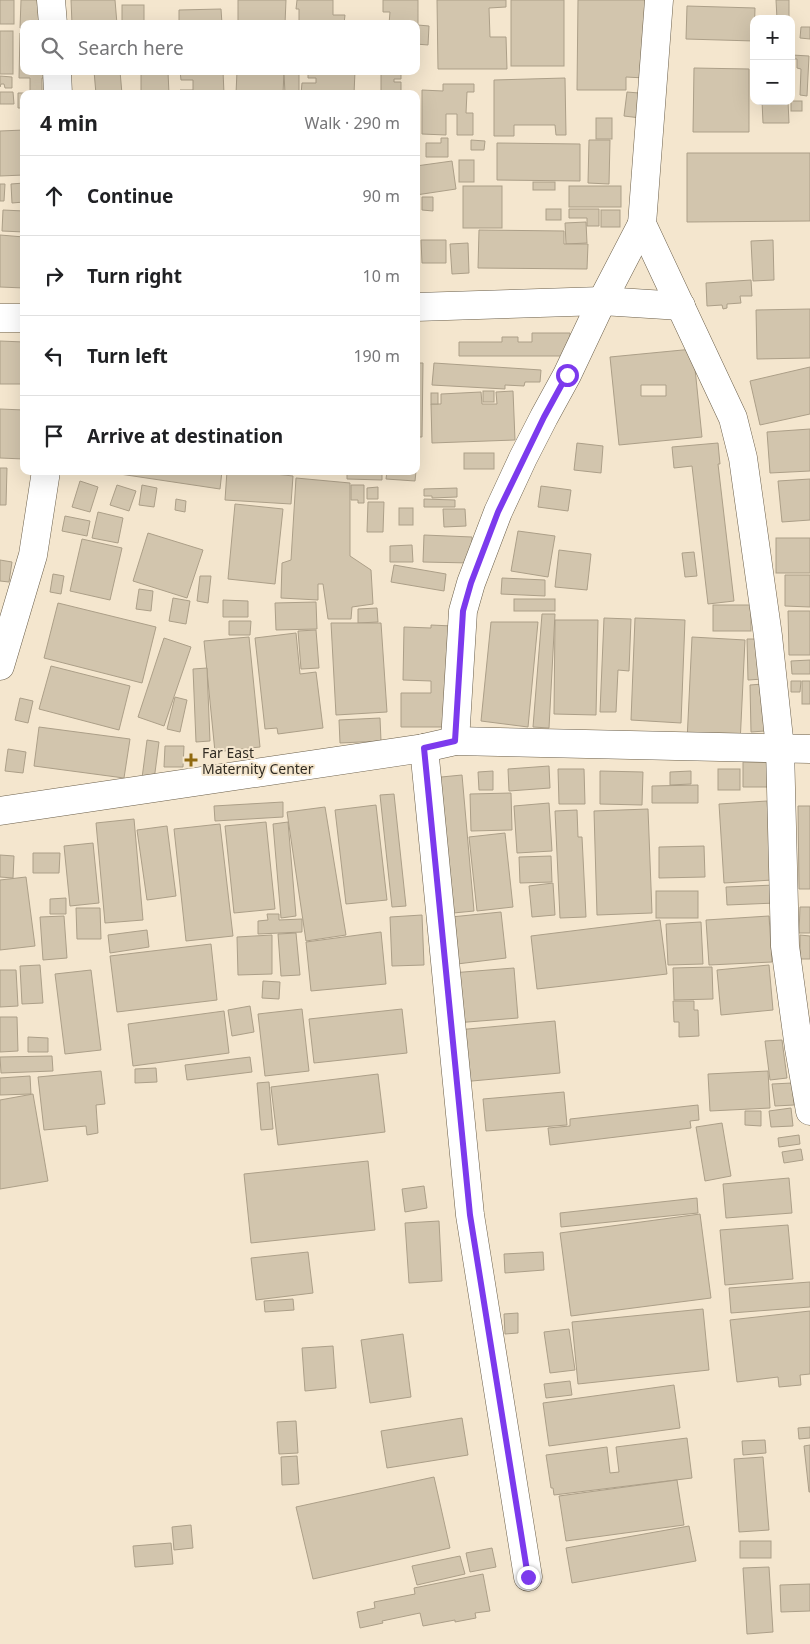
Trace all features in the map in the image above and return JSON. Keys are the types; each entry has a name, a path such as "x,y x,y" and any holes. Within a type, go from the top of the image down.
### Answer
{"street":[{"path":"51,0 53,20"},
{"path":"455,741 463,611 471,583 502,505 544,417 642,224 659,0"},
{"path":"57,75 58,90"},
{"path":"642,224 733,418 743,458 768,636 780,748 785,946 810,1111"},
{"path":"420,307 602,301 681,306"},
{"path":"0,318 20,318"},
{"path":"0,666 32,554 45,475"},
{"path":"0,811 424,748 455,741 810,749"},
{"path":"424,748 470,1215 528,1577"}],"building":[{"path":"0,0 14,0 14,24 0,24"},
{"path":"21,0 46,0 45,20 20,20"},
{"path":"71,0 115,0 117,20 72,20"},
{"path":"238,0 286,0 285,20 238,20"},
{"path":"297,0 333,0 333,15 345,15 344,20 299,20 299,9 296,9"},
{"path":"383,0 418,0 418,20 389,20 390,12 383,12"},
{"path":"437,0 506,0 506,7 489,8 490,37 506,37 507,69 438,69"},
{"path":"511,0 564,0 564,66 511,66"},
{"path":"578,0 646,0 645,78 626,77 626,90 577,90"},
{"path":"776,0 789,0 789,15 777,15"},
{"path":"122,5 144,5 144,20 122,20"},
{"path":"687,6 755,8 755,15 750,15 750,41 686,39"},
{"path":"221,9 222,20 179,20 179,10"},
{"path":"420,25 429,26 428,45 420,44"},
{"path":"801,27 810,27 810,39 800,38"},
{"path":"0,31 13,31 13,74 0,74"},
{"path":"20,33 20,75 52,75 52,78 42,78 42,90 30,90 30,78 19,78"},
{"path":"795,55 809,56 807,96 800,95 801,69 797,68 797,59 795,59"},
{"path":"694,68 749,69 749,132 693,132"},
{"path":"94,75 120,75 122,90 96,90"},
{"path":"141,75 168,75 169,90 141,90"},
{"path":"180,75 223,75 224,90 193,90 193,80 181,80"},
{"path":"237,75 284,75 283,90 236,90"},
{"path":"284,75 299,75 299,90 285,90"},
{"path":"308,75 355,75 354,90 301,90 302,83 316,83 316,78 308,78"},
{"path":"381,75 401,75 401,79 394,79 394,82 401,82 401,90 381,90"},
{"path":"0,76 12,77 12,88 5,88 4,84 1,84 0,87"},
{"path":"565,78 566,135 556,135 555,125 514,125 514,136 494,136 494,80"},
{"path":"443,84 474,84 474,92 467,92 466,113 473,113 473,135 457,135 457,114 446,114 446,135 422,134 422,90 443,91"},
{"path":"0,92 13,92 14,104 0,104"},
{"path":"627,92 651,94 649,119 624,116"},
{"path":"18,93 20,93 20,108 18,108"},
{"path":"795,101 802,101 802,111 791,111 791,105 795,105"},
{"path":"762,105 788,105 789,123 763,123"},
{"path":"596,118 612,118 612,139 596,139"},
{"path":"20,130 20,175 0,176 0,131"},
{"path":"441,138 448,138 448,157 426,157 426,143 441,143"},
{"path":"471,140 485,141 484,150 471,150"},
{"path":"589,140 610,140 609,184 588,183"},
{"path":"497,143 580,144 580,181 497,180"},
{"path":"687,153 810,153 810,221 687,222"},
{"path":"459,160 474,160 474,182 459,182"},
{"path":"452,161 456,189 420,194 420,165"},
{"path":"533,182 555,182 555,190 533,190"},
{"path":"20,183 20,202 12,203 11,184"},
{"path":"0,184 5,184 4,201 0,201"},
{"path":"463,186 502,186 502,228 463,228"},
{"path":"569,186 621,186 621,207 569,207"},
{"path":"422,197 433,197 433,211 422,210"},
{"path":"546,209 561,209 561,220 546,220"},
{"path":"569,209 599,209 599,226 587,226 587,218 569,218"},
{"path":"3,210 20,211 20,232 2,231"},
{"path":"601,210 620,210 620,227 601,227"},
{"path":"586,222 587,243 566,244 565,223"},
{"path":"479,230 564,231 564,244 588,244 587,269 478,268"},
{"path":"0,235 20,237 20,288 0,287"},
{"path":"421,240 446,240 446,263 422,263"},
{"path":"773,240 774,280 753,281 751,241"},
{"path":"468,243 469,273 452,274 450,244"},
{"path":"751,280 752,296 740,296 741,303 727,304 727,308 723,309 722,305 707,306 706,283"},
{"path":"810,309 810,358 757,359 756,310"},
{"path":"532,333 570,333 570,356 459,356 459,342 502,342 502,337 518,337 518,342 532,342"},
{"path":"0,341 20,342 20,384 0,384"},
{"path":"693,349 702,437 619,445 610,357","holes":["641,385 666,385 666,396 641,396"]},
{"path":"420,363 423,363 422,437 420,437"},
{"path":"434,363 541,370 540,382 525,382 524,386 505,385 505,389 432,385"},
{"path":"810,367 810,414 760,425 750,381"},
{"path":"483,391 494,391 494,402 483,402"},
{"path":"513,391 515,440 432,443 431,404 441,404 441,394 481,392 482,404 497,404 496,392"},
{"path":"431,393 438,393 438,404 431,404"},
{"path":"0,409 20,410 20,459 0,458"},
{"path":"810,429 810,471 770,473 767,432"},
{"path":"577,443 603,446 601,473 574,470"},
{"path":"718,443 720,464 718,464 734,601 708,604 692,466 674,468 672,447"},
{"path":"464,453 494,453 494,469 464,469"},
{"path":"0,468 7,468 6,505 0,505"},
{"path":"126,475 222,475 220,489"},
{"path":"227,475 293,476 291,504 225,500"},
{"path":"347,475 382,475 382,480 347,479"},
{"path":"386,475 416,475 415,481 386,479"},
{"path":"296,478 350,483 350,556 371,570 373,604 352,607 351,619 328,619 323,584 318,584 318,600 281,598 282,563 291,560"},
{"path":"810,479 810,520 782,522 778,481"},
{"path":"80,481 98,487 90,512 72,507"},
{"path":"117,485 136,491 129,511 110,505"},
{"path":"142,485 157,488 154,507 139,505"},
{"path":"351,485 364,485 364,503 358,503 358,500 351,500"},
{"path":"541,486 571,490 568,511 538,507"},
{"path":"378,487 378,499 367,499 367,488"},
{"path":"457,488 457,497 432,498 432,496 424,496 424,489"},
{"path":"176,499 186,501 185,512 175,510"},
{"path":"424,499 455,500 455,507 424,507"},
{"path":"368,502 384,502 383,532 367,532"},
{"path":"235,504 283,509 275,584 228,579"},
{"path":"399,508 413,508 413,525 399,525"},
{"path":"443,509 465,509 466,526 444,527"},
{"path":"98,512 123,518 118,543 92,538"},
{"path":"65,516 90,521 87,536 62,531"},
{"path":"518,531 555,536 548,577 511,571"},
{"path":"148,533 203,550 187,598 133,581"},
{"path":"424,535 472,537 471,563 423,562"},
{"path":"776,538 810,538 810,573 776,573"},
{"path":"82,539 122,548 110,600 70,591"},
{"path":"412,545 413,562 390,562 390,546"},
{"path":"559,550 591,554 587,590 555,587"},
{"path":"694,552 697,576 685,577 682,553"},
{"path":"0,560 12,562 9,582 0,581"},
{"path":"394,565 446,574 444,591 391,582"},
{"path":"53,574 64,576 61,594 50,592"},
{"path":"785,575 810,575 810,607 785,606"},
{"path":"200,576 211,576 208,603 197,601"},
{"path":"502,578 545,580 545,596 501,594"},
{"path":"139,589 153,591 151,611 136,609"},
{"path":"173,598 190,601 186,624 169,621"},
{"path":"514,599 555,599 555,611 514,611"},
{"path":"223,600 248,601 248,617 223,617"},
{"path":"316,602 317,629 276,630 275,603"},
{"path":"58,603 156,627 142,683 44,658"},
{"path":"713,605 751,605 751,631 713,631"},
{"path":"377,608 378,622 358,623 358,609"},
{"path":"788,611 810,611 810,655 789,655"},
{"path":"542,614 555,614 549,728 533,727"},
{"path":"604,618 631,619 629,671 618,670 616,712 600,712"},
{"path":"635,618 685,620 681,723 631,720"},
{"path":"555,620 598,620 596,715 554,714"},
{"path":"229,621 251,621 250,635 229,635"},
{"path":"491,622 538,622 528,727 481,721"},
{"path":"331,623 381,623 387,712 336,715"},
{"path":"431,625 452,626 450,727 401,727 401,693 431,693 431,681 403,680 404,627 431,628"},
{"path":"316,630 319,668 301,669 298,631"},
{"path":"296,633 300,674 316,672 323,728 278,734 277,728 265,729 255,638"},
{"path":"249,637 260,747 215,752 204,641"},
{"path":"692,637 745,640 740,744 687,741"},
{"path":"164,638 191,647 164,726 138,717"},
{"path":"747,639 762,639 763,679 748,680"},
{"path":"810,660 810,674 792,674 791,661"},
{"path":"51,666 130,686 119,730 39,709"},
{"path":"207,668 210,741 196,742 193,669"},
{"path":"791,681 801,681 800,692 791,692"},
{"path":"802,681 810,681 810,704 802,704"},
{"path":"763,684 765,731 751,732 750,685"},
{"path":"175,697 187,700 180,732 167,729"},
{"path":"20,698 33,701 28,723 15,720"},
{"path":"380,718 381,741 340,743 339,720"},
{"path":"39,727 130,739 124,778 34,766"},
{"path":"147,740 159,742 154,780 142,778"},
{"path":"165,746 184,746 183,767 164,767"},
{"path":"8,749 26,752 23,773 5,771"},
{"path":"743,762 770,762 771,787 743,787"},
{"path":"549,766 550,788 509,791 508,769"},
{"path":"558,769 584,769 585,804 559,804"},
{"path":"718,769 740,769 740,790 718,790"},
{"path":"493,771 493,790 479,790 478,772"},
{"path":"600,771 643,772 642,805 600,804"},
{"path":"691,771 691,784 670,785 670,772"},
{"path":"462,775 474,911 443,914 431,778"},
{"path":"698,785 698,803 652,803 652,786"},
{"path":"511,793 512,830 471,831 470,794"},
{"path":"394,794 406,906 392,907 380,795"},
{"path":"767,801 772,880 724,883 719,804"},
{"path":"283,802 283,817 215,821 214,806"},
{"path":"549,803 552,851 517,853 514,806"},
{"path":"376,805 387,900 346,904 335,810"},
{"path":"798,806 810,806 810,889 799,889"},
{"path":"325,807 346,935 306,941 287,812"},
{"path":"648,809 652,913 597,915 594,811"},
{"path":"577,810 578,837 582,837 586,917 560,918 555,811"},
{"path":"134,819 143,920 105,923 96,823"},
{"path":"266,822 275,909 234,913 225,826"},
{"path":"288,822 296,916 281,918 273,824"},
{"path":"220,824 233,936 186,941 174,829"},
{"path":"167,826 176,896 147,900 137,830"},
{"path":"505,833 513,907 477,911 469,837"},
{"path":"93,843 99,903 70,906 64,846"},
{"path":"704,846 705,877 659,878 659,847"},
{"path":"33,853 60,853 59,873 33,873"},
{"path":"0,855 14,856 13,878 0,877"},
{"path":"551,856 552,882 520,883 519,857"},
{"path":"26,877 35,946 0,950 0,880"},
{"path":"553,883 555,915 532,917 529,886"},
{"path":"775,885 776,903 727,905 726,887"},
{"path":"656,891 698,891 698,918 656,918"},
{"path":"66,898 66,914 50,914 50,899"},
{"path":"800,907 810,907 810,933 799,933"},
{"path":"76,908 100,908 101,939 77,939"},
{"path":"501,912 506,958 457,964 451,917"},
{"path":"267,914 279,914 279,920 302,919 302,932 258,934 258,921 268,920"},
{"path":"422,915 424,965 392,966 390,917"},
{"path":"64,916 67,958 43,960 40,917"},
{"path":"769,916 772,962 709,965 706,920"},
{"path":"660,920 667,974 537,989 531,936"},
{"path":"701,922 703,964 668,965 666,924"},
{"path":"147,930 149,947 110,953 108,935"},
{"path":"381,932 386,984 311,991 306,942"},
{"path":"296,933 300,975 281,976 278,934"},
{"path":"272,935 272,974 238,975 237,937"},
{"path":"800,935 810,936 810,959 800,959"},
{"path":"211,944 217,1000 117,1012 110,956"},
{"path":"40,965 43,1003 22,1004 20,966"},
{"path":"769,965 773,1010 721,1015 717,970"},
{"path":"712,967 713,999 674,1000 673,968"},
{"path":"514,968 518,1018 455,1023 451,973"},
{"path":"0,970 16,970 18,1006 0,1007"},
{"path":"91,970 101,1050 65,1054 55,974"},
{"path":"263,981 280,982 279,999 262,998"},
{"path":"673,1001 694,1001 694,1010 698,1010 699,1036 679,1037 679,1022 674,1022"},
{"path":"250,1006 254,1032 232,1036 228,1010"},
{"path":"302,1009 309,1071 265,1076 258,1014"},
{"path":"402,1009 407,1053 314,1063 309,1019"},
{"path":"224,1011 229,1053 133,1066 128,1024"},
{"path":"0,1017 17,1017 18,1051 0,1052"},
{"path":"555,1021 560,1073 461,1082 457,1030"},
{"path":"28,1037 48,1038 48,1052 28,1052"},
{"path":"782,1040 787,1078 770,1080 765,1041"},
{"path":"52,1056 53,1071 1,1073 0,1057"},
{"path":"250,1057 252,1072 187,1080 185,1065"},
{"path":"156,1068 157,1082 135,1083 135,1069"},
{"path":"101,1071 105,1104 96,1105 98,1133 87,1135 86,1126 44,1130 38,1077"},
{"path":"768,1071 770,1108 710,1111 708,1074"},
{"path":"378,1074 385,1132 278,1145 271,1087"},
{"path":"30,1076 31,1094 0,1095 0,1078"},
{"path":"269,1082 273,1129 261,1130 257,1083"},
{"path":"792,1083 794,1105 775,1106 772,1084"},
{"path":"564,1092 567,1125 486,1131 483,1099"},
{"path":"33,1094 48,1181 0,1189 0,1100"},
{"path":"698,1105 699,1120 690,1121 691,1128 550,1145 548,1128 570,1126 570,1119"},
{"path":"791,1108 793,1126 771,1127 769,1111"},
{"path":"745,1111 761,1111 761,1126 745,1125"},
{"path":"722,1123 731,1176 705,1181 696,1127"},
{"path":"799,1135 800,1144 779,1147 778,1138"},
{"path":"801,1149 803,1160 784,1163 782,1152"},
{"path":"368,1161 375,1230 251,1243 244,1174"},
{"path":"789,1178 792,1213 726,1218 723,1184"},
{"path":"424,1186 427,1208 405,1212 402,1189"},
{"path":"697,1198 698,1213 561,1227 560,1213"},
{"path":"700,1214 711,1298 571,1316 560,1233"},
{"path":"439,1221 442,1281 409,1283 405,1223"},
{"path":"788,1225 793,1279 725,1285 720,1230"},
{"path":"308,1252 313,1293 256,1300 251,1258"},
{"path":"543,1252 544,1270 505,1273 504,1254"},
{"path":"810,1282 810,1307 731,1313 729,1288"},
{"path":"293,1299 294,1310 265,1312 264,1301"},
{"path":"703,1309 709,1370 578,1384 572,1322"},
{"path":"810,1311 810,1374 800,1375 801,1385 779,1387 778,1377 737,1382 730,1320"},
{"path":"518,1313 518,1333 505,1334 504,1314"},
{"path":"569,1329 575,1370 550,1373 544,1332"},
{"path":"403,1334 411,1397 370,1403 361,1340"},
{"path":"333,1346 336,1388 305,1391 302,1348"},
{"path":"570,1381 572,1395 546,1398 544,1384"},
{"path":"674,1385 680,1428 549,1446 543,1403"},
{"path":"462,1418 468,1455 387,1468 381,1431"},
{"path":"296,1421 298,1453 279,1454 277,1422"},
{"path":"810,1427 810,1438 799,1439 798,1428"},
{"path":"687,1438 692,1478 554,1495 553,1488 551,1488 546,1455 607,1447 610,1473 619,1472 616,1447"},
{"path":"765,1440 766,1453 743,1455 742,1441"},
{"path":"810,1445 810,1492 809,1492 804,1446"},
{"path":"297,1456 299,1484 282,1485 281,1457"},
{"path":"763,1457 769,1530 739,1532 734,1459"},
{"path":"434,1477 450,1548 313,1579 296,1507"},
{"path":"677,1480 684,1525 566,1541 559,1496"},
{"path":"191,1525 193,1548 174,1550 172,1527"},
{"path":"689,1526 696,1561 572,1583 566,1548"},
{"path":"740,1541 771,1541 771,1558 740,1558"},
{"path":"171,1543 173,1564 135,1567 133,1546"},
{"path":"492,1548 496,1567 470,1572 466,1553"},
{"path":"460,1556 465,1574 417,1585 412,1566"},
{"path":"769,1567 773,1632 747,1634 743,1568"},
{"path":"483,1574 490,1611 475,1613 476,1618 423,1626 420,1613 360,1628 357,1612 375,1608 374,1602 415,1594 414,1588"},
{"path":"810,1584 810,1611 781,1612 780,1585"}],"place":[{"name":"Far East Maternity Center","path":"191,760"}],"route":[{"path":"528,1577 470,1215 424,748 455,741 463,611 471,583 498,512 544,417 567,375"}]}
